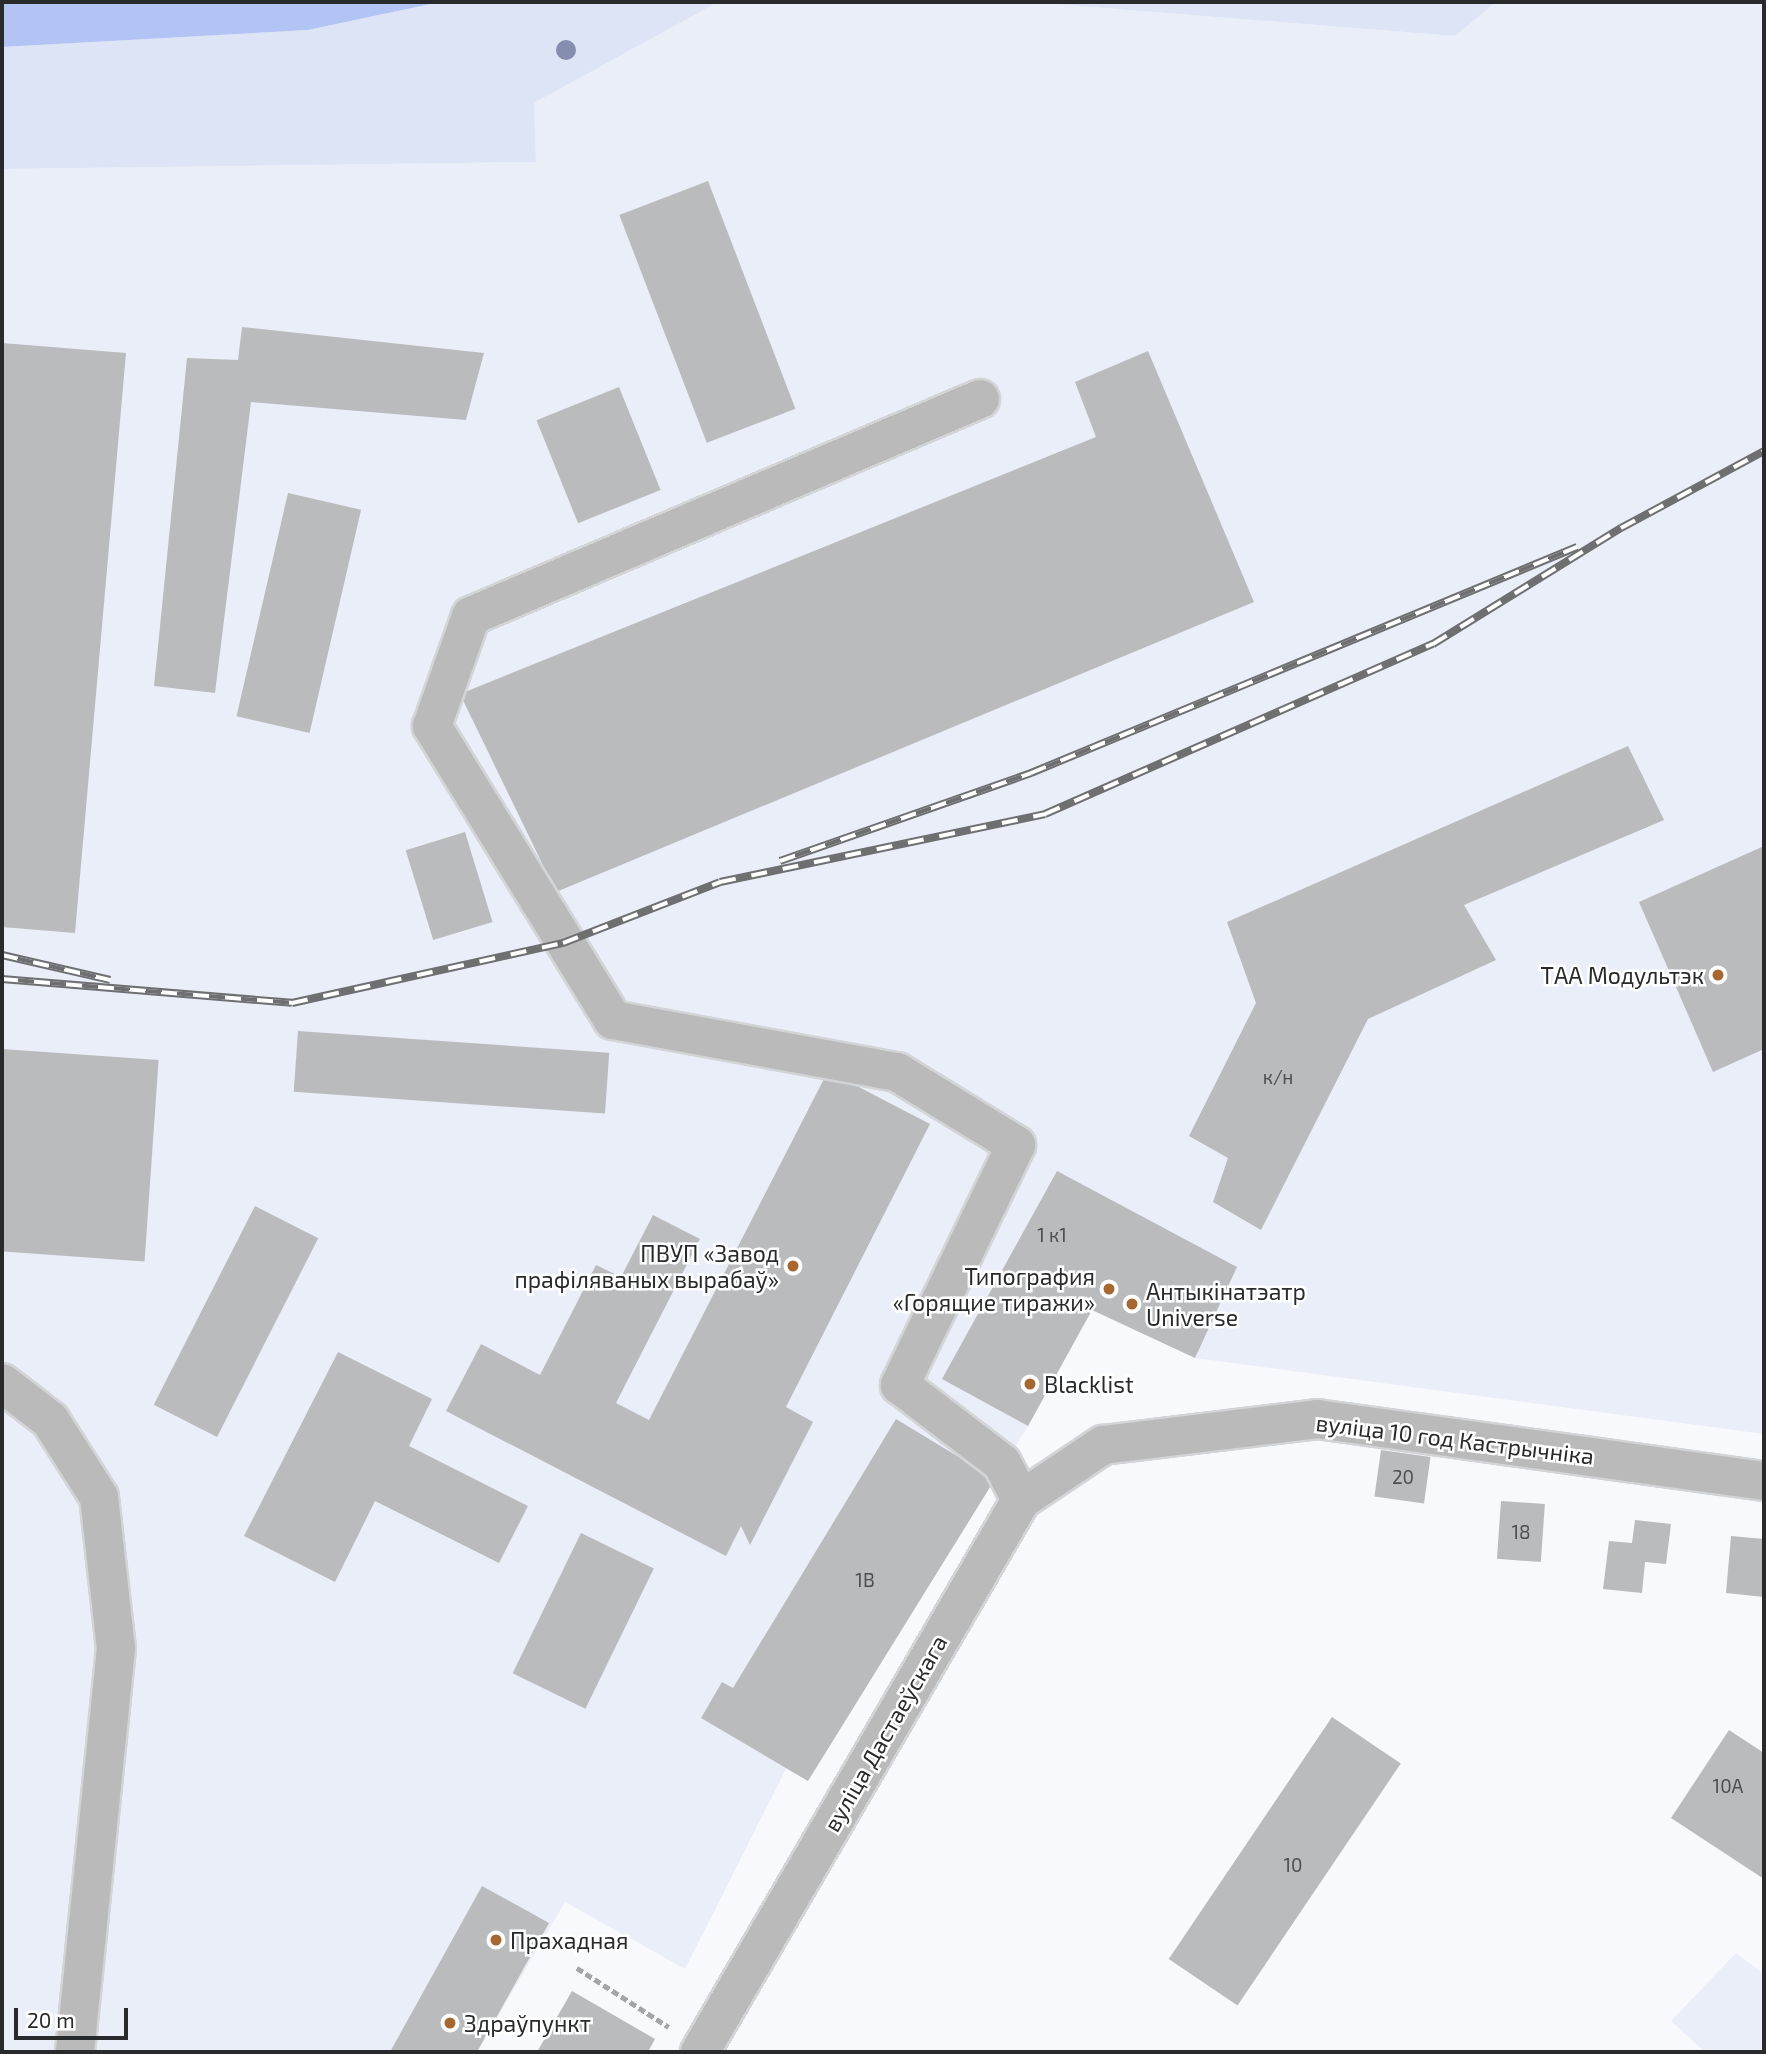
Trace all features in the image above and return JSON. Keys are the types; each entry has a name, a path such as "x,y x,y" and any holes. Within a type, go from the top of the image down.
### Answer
{"street":[{"path":"979,399 471,616 432,726 612,1020 897,1072 1016,1145 901,1385 1002,1463 1021,1500"},
{"path":"2,1383 50,1420 99,1497 113,1620 116,1648 75,2052"},
{"name":"вуліца 10 год Кастрычніка","path":"1103,1445 1317,1419 1764,1481"},
{"name":"вуліца Дастаеўскага","path":"704,2051 1021,1500 1103,1445"}],"path":[{"path":"577,1968 704,2051"}],"shaded area":[{"path":"440,2 718,2 534,103 536,162 2,169 2,47 308,30"},
{"name":"ПВУП «Завод прафіляваных вырабаў»","path":"718,2 1029,2 1455,36 1496,2 1764,2 1764,1434 1195,1358 1092,1310 1028,1426 808,1781 786,1769 685,1969 565,1902 477,2052 2,2052 2,169 536,162 534,103"},
{"path":"1029,2 1496,2 1455,36"},
{"path":"1736,1953 1764,1974 1764,2052 1705,2052 1671,2021"}],"water":[{"path":"2,2 440,2 308,30 2,47"}],"building":[{"path":"708,181 795,409 707,443 619,215"},
{"path":"242,327 484,353 466,420 251,402 215,693 154,686 187,358 238,360"},
{"path":"2,343 126,353 75,933 2,927"},
{"path":"1148,351 1254,602 556,892 460,694 1096,437 1075,382"},
{"path":"619,387 661,490 578,523 536,420"},
{"path":"288,493 361,510 310,733 236,716"},
{"path":"1628,746 1664,820 1464,905 1496,960 1368,1019 1261,1230 1213,1202 1228,1158 1189,1136 1256,1003 1227,922"},
{"path":"465,832 492,922 433,940 406,850"},
{"name":"ТАА Модультэк","path":"1764,846 1764,1049 1713,1072 1639,902"},
{"path":"298,1031 609,1053 605,1114 294,1092"},
{"path":"2,1049 159,1060 145,1261 2,1251"},
{"name":"ПВУП «Завод прафіляваных вырабаў»","path":"828,1071 930,1124 786,1407 813,1422 750,1545 741,1526 726,1556 446,1411 481,1344 540,1375 596,1265 621,1277 653,1215 700,1239 616,1403 649,1420"},
{"name":"Типография «Горящие тиражи»","path":"1057,1171 1237,1267 1195,1358 1092,1310 1028,1426 942,1379"},
{"path":"255,1206 318,1238 217,1437 154,1405"},
{"path":"338,1352 432,1399 409,1446 528,1506 499,1563 375,1501 335,1582 244,1536"},
{"path":"896,1419 995,1479 808,1781 701,1718 722,1682 733,1688"},
{"path":"1381,1450 1431,1457 1424,1504 1374,1497"},
{"path":"1501,1501 1545,1504 1541,1562 1497,1559"},
{"path":"1635,1520 1671,1524 1666,1564 1645,1562 1642,1593 1603,1589 1609,1541 1632,1543"},
{"path":"581,1533 654,1569 585,1709 513,1673"},
{"path":"1731,1536 1764,1539 1764,1597 1726,1593"},
{"path":"1332,1717 1401,1763 1238,2005 1169,1959"},
{"path":"1729,1730 1764,1753 1764,1879 1671,1818"},
{"path":"482,1886 549,1923 477,2052 390,2052"},
{"path":"572,1991 655,2039 648,2052 537,2052"}],"railway":[{"path":"2,979 292,1003 563,943 720,882 1045,814 1433,644 1621,528 1764,451"},
{"path":"780,861 1031,773 1577,547"},
{"path":"2,955 110,980"}],"place":[{"name":"ТАА Модультэк","path":"1718,975"},
{"name":"ПВУП «Завод прафіляваных вырабаў»","path":"793,1266"},
{"name":"Типография «Горящие тиражи»","path":"1109,1289"},
{"name":"Антыкінатэатр Universe","path":"1132,1304"},
{"name":"Blacklist","path":"1030,1384"},
{"name":"Прахадная","path":"496,1940"},
{"name":"Здраўпункт","path":"450,2023"}]}
